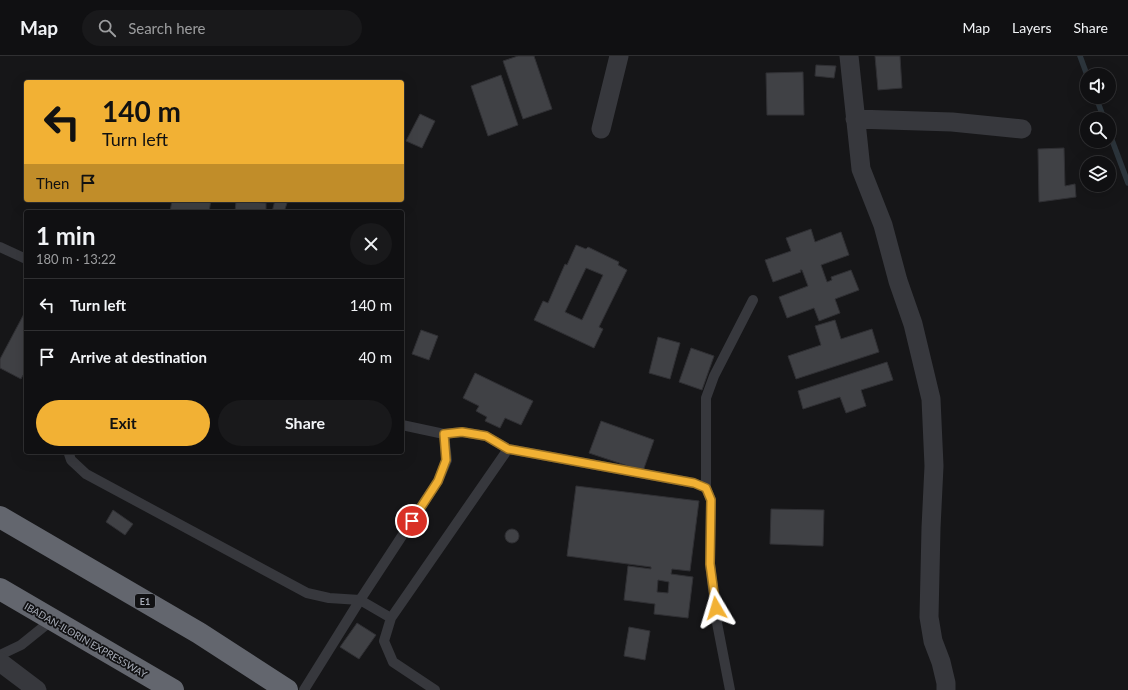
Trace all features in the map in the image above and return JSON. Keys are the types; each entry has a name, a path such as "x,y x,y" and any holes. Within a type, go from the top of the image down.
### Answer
{"highway":[{"name":"E1","path":"0,517 199,633 287,690"},
{"name":"IBADAN-ILORIN EXPRESSWAY","path":"0,590 173,690"}],"street":[{"path":"601,129 619,56"},
{"path":"848,56 861,169 883,225 898,281 913,324 930,399 934,466 929,617 933,641 941,662 946,683 946,690"},
{"path":"855,119 952,122 1022,129"},
{"path":"0,662 36,690"}],"lane":[{"path":"0,247 24,258"},
{"path":"730,690 717,623 710,564 711,500 706,488 706,398 714,376 753,300"},
{"path":"404,425 444,434 462,432 486,436 508,449 694,483 706,488"},
{"path":"304,690 360,600 438,481 446,460 444,434"},
{"path":"435,690 393,662 384,641 391,618 508,449"},
{"path":"69,454 71,460 86,474 307,594 329,598 360,600 391,618"},
{"path":"0,655 21,645 52,620"}],"building":[{"path":"518,56 534,56 552,109 523,119 503,61"},
{"path":"875,56 900,56 902,88 878,90"},
{"path":"816,65 836,66 834,78 815,76"},
{"path":"803,72 804,115 767,115 766,73"},
{"path":"501,75 518,125 488,136 471,86"},
{"path":"420,114 435,121 422,148 406,141"},
{"path":"1064,148 1065,186 1075,184 1076,197 1039,202 1038,149"},
{"path":"172,202 211,202 209,210 170,210"},
{"path":"236,202 266,203 266,210 235,210"},
{"path":"274,202 287,202 285,210 272,210"},
{"path":"811,229 815,242 841,232 849,255 821,265 827,282 832,280 831,277 851,270 859,290 835,299 840,313 819,321 814,308 787,318 779,297 808,286 802,270 800,270 801,272 773,282 765,260 791,251 786,238"},
{"path":"576,245 586,249 588,247 619,262 618,265 627,270 599,327 603,329 594,348 534,320 543,301 548,303 565,264 567,265","holes":["586,268 603,275 582,320 565,312"]},
{"path":"24,314 24,376 21,379 0,368 0,359"},
{"path":"835,320 841,339 872,329 879,352 796,379 788,356 821,345 815,326"},
{"path":"421,330 438,336 429,360 412,354"},
{"path":"658,337 680,343 670,379 649,373"},
{"path":"691,348 714,356 702,390 679,382"},
{"path":"887,362 893,380 861,390 866,406 846,413 840,397 803,409 798,391"},
{"path":"475,373 533,401 521,425 505,418 500,428 485,421 487,417 476,411 479,406 463,398"},
{"path":"601,421 654,440 643,471 589,453"},
{"path":"576,486 699,501 690,571 672,569 671,574 693,577 688,618 654,614 655,604 624,600 628,566 651,569 651,567 567,556","holes":["658,580 669,582 668,593 657,592"]},
{"path":"771,509 824,510 823,546 770,544"},
{"path":"113,510 133,524 125,535 106,522"},
{"path":"509,529 515,529 519,533 519,539 515,543 509,543 505,539 505,533"},
{"path":"357,623 376,635 359,659 340,647"},
{"path":"629,627 650,631 645,660 624,656"}],"waterway":[{"path":"1080,56 1084,68"},
{"path":"1099,104 1101,112"},
{"path":"1115,148 1128,183"}],"route":[{"path":"412,521 438,481 446,460 444,434 462,432 486,436 508,449 694,483 706,488 711,500 710,564 716,608"}]}
